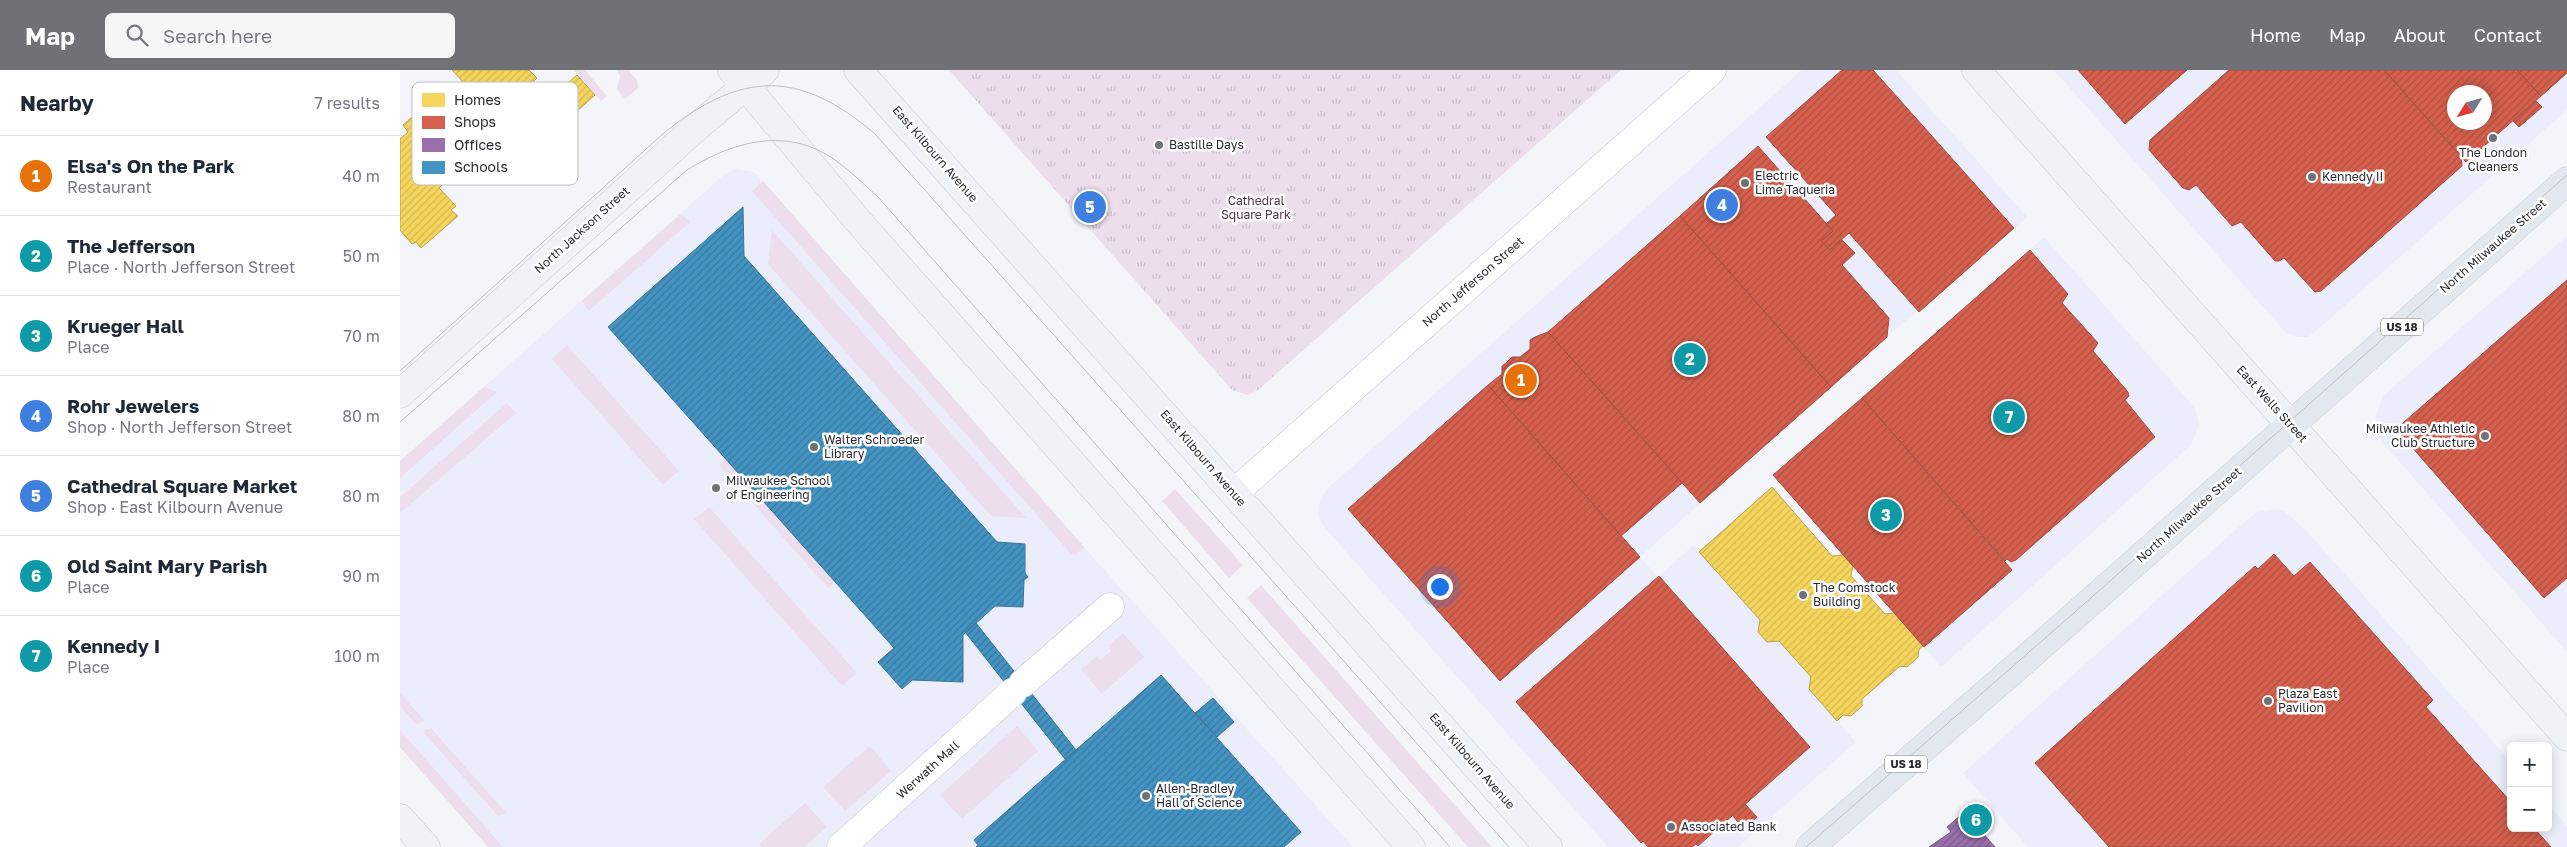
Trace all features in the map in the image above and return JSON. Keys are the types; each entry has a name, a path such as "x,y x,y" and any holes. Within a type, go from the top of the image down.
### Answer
{"main road":[{"name":"North Milwaukee Street","path":"1810,847 2567,181"}],"street":[{"name":"East Kilbourn Avenue","path":"858,70 1548,847"},
{"name":"North Jefferson Street","path":"1234,493 1712,70"},
{"name":"East Wells Street","path":"1976,70 2567,738"},
{"name":"North Jackson Street","path":"400,394 699,125 748,76"},
{"path":"748,76 859,222 1411,847"},
{"name":"Werwath Mall","path":"842,847 1110,607"},
{"path":"400,818 426,847"}],"shaded area":[{"path":"1802,70 1896,70 2027,217 1887,337 1640,557 1658,577 1694,545 1760,620 1758,632 1767,642 1779,641 1811,677 1809,689 1856,742 1738,847 1608,847 1324,527 1319,518 1318,508 1321,497 1329,487"},
{"path":"2054,70 2567,70 2567,110 2316,331 2308,337 2298,337 2285,332"},
{"name":"Milwaukee School of Engineering","path":"736,169 754,172 763,181 1091,555 1353,847 489,847 400,747 400,461 726,173"},
{"name":"Milwaukee Athletic Club Structure","path":"2567,236 2567,652 2383,443 2376,424 2376,414 2383,396"},
{"path":"2044,237 2190,402 2196,411 2199,425 2191,445 1941,667 1773,475"},
{"name":"Plaza East Pavilion","path":"2276,509 2284,511 2305,529 2507,757 2507,832 2552,832 2552,809 2567,826 2567,847 2028,847 1963,773 2250,517 2258,512"}],"green space":[{"path":"574,70 585,70 607,96 601,101"},
{"path":"617,70 628,70 637,80 638,88 625,99 617,89 620,77"},
{"name":"Cathedral Square Park","path":"949,70 1621,70 1258,390 1248,395 1232,390"},
{"path":"763,181 1084,547 1075,555 1071,554 752,191"},
{"path":"681,214 690,222 589,311 582,301"},
{"path":"772,230 1026,518 991,516 768,264"},
{"path":"567,345 679,471 663,485 552,359"},
{"path":"484,387 497,392 400,478 400,461"},
{"path":"507,403 516,413 400,513 400,497"},
{"path":"726,459 835,582 828,588 719,465"},
{"path":"1175,489 1243,565 1229,578 1162,501"},
{"path":"709,507 857,673 842,686 694,519"},
{"path":"1261,585 1492,847 1468,847 1247,598"},
{"path":"1123,633 1144,657 1102,694 1081,670 1097,656 1100,660 1111,651 1108,646"},
{"path":"400,693 425,721 416,724 400,706"},
{"path":"1017,726 1038,751 962,819 940,795"},
{"path":"431,728 506,813 498,816 424,733 425,730"},
{"path":"400,730 503,847 488,847 400,747"},
{"path":"870,746 891,771 845,811 823,787"},
{"path":"805,803 827,827 805,847 762,847 759,844"}],"building: Homes":[{"path":"452,70 529,70 537,78 533,82 463,82"},
{"path":"577,75 595,95 578,110 578,82 569,82"},
{"path":"412,117 412,185 442,185 439,188 456,206 451,210 458,216 421,248 416,242 412,244 400,230 400,139 408,132 403,125"},
{"name":"The Comstock Building","path":"1772,487 1832,556 1843,555 1853,566 1851,576 1885,614 1895,613 1923,646 1919,649 1918,657 1907,667 1900,666 1862,699 1862,706 1851,716 1843,715 1837,721 1809,689 1811,677 1779,641 1767,642 1758,632 1760,620 1699,552"}],"building: Shops":[{"path":"1842,70 1873,70 2014,228 1919,312 1849,233 1830,250 1821,241 1833,231 1826,224 1836,215 1766,137"},
{"path":"2078,70 2187,70 2125,124"},
{"name":"Kennedy II","path":"2229,70 2384,70 2461,157 2462,166 2321,291 2315,292 2284,258 2275,261 2241,222 2232,226 2196,185 2189,190 2183,188 2149,150 2150,140"},
{"path":"2384,70 2517,70 2541,96 2466,162"},
{"path":"2517,70 2567,70 2567,73 2541,96"},
{"path":"2536,101 2542,107 2519,127 2513,121"},
{"path":"1758,146 1833,231 1821,241 1830,250 1841,239 1855,253 1842,265 1889,318 1887,337 1831,387 1680,216"},
{"path":"1680,216 1831,387 1700,503 1548,332"},
{"path":"2030,250 2068,294 2062,303 2098,343 2093,351 2128,392 2129,396 2125,400 2155,437 2016,560 2011,562 2007,559 2005,561 1862,398"},
{"name":"Milwaukee Athletic Club Structure","path":"2567,280 2567,578 2544,598 2396,429"},
{"path":"1548,332 1682,483 1621,536 1488,385 1502,374 1502,366 1512,357 1520,357 1530,349 1530,340"},
{"path":"1488,385 1640,557 1500,681 1348,509"},
{"path":"1862,398 2012,570 1924,647 1773,475"},
{"name":"Plaza East Pavilion","path":"2274,554 2294,576 2310,562 2433,700 2426,707 2507,798 2507,832 2538,832 2551,847 2109,847 2035,763 2255,566 2258,569"},
{"path":"1659,576 1810,747 1698,846 1696,844 1692,847 1648,847 1643,841 1641,843 1516,702"},
{"path":"1745,804 1757,817 1744,829 1732,815"}],"building: Offices":[{"path":"1961,815 1964,819 1968,816 1995,847 1929,847 1951,832 1947,827"}],"building: Schools":[{"name":"Walter Schroeder Library","path":"743,207 744,256 997,542 1025,544 1025,573 1028,577 1024,580 1023,607 995,606 963,635 963,682 912,680 902,689 878,662 894,648 608,327"},
{"path":"976,623 1076,750 1065,759 965,632"},
{"name":"Allen-Bradley Hall of Science","path":"1161,675 1301,832 1284,847 976,847 978,845 974,840"},
{"path":"1213,698 1234,722 1217,737 1195,713"}],"tram line":[{"path":"400,371 665,132 693,112 720,97 746,89 771,86 796,89 822,98 848,113 875,134 1509,847"},
{"path":"400,422 687,170 718,154 750,143 784,141 818,150 842,165 878,197 1450,847"},
{"path":"1806,847 2083,605 2567,175"}],"place":[{"name":"The London Cleaners","path":"2493,138"},
{"name":"Bastille Days","path":"1159,145"},
{"name":"Kennedy II","path":"2312,177"},
{"name":"Electric Lime Taqueria","path":"1745,183"},
{"name":"Rohr Jewelers","path":"1722,205"},
{"name":"Cathedral Square Market","path":"1090,207"},
{"name":"The Jefferson","path":"1690,359"},
{"name":"Elsa's On the Park","path":"1521,380"},
{"name":"Kennedy I","path":"2009,417"},
{"name":"Milwaukee Athletic Club Structure","path":"2485,436"},
{"name":"Walter Schroeder Library","path":"814,447"},
{"name":"Milwaukee School of Engineering","path":"716,488"},
{"name":"Krueger Hall","path":"1886,515"},
{"name":"The Comstock Building","path":"1803,595"},
{"name":"Plaza East Pavilion","path":"2268,701"},
{"name":"Allen-Bradley Hall of Science","path":"1146,796"},
{"name":"Old Saint Mary Parish","path":"1976,820"},
{"name":"Associated Bank","path":"1671,827"}]}
